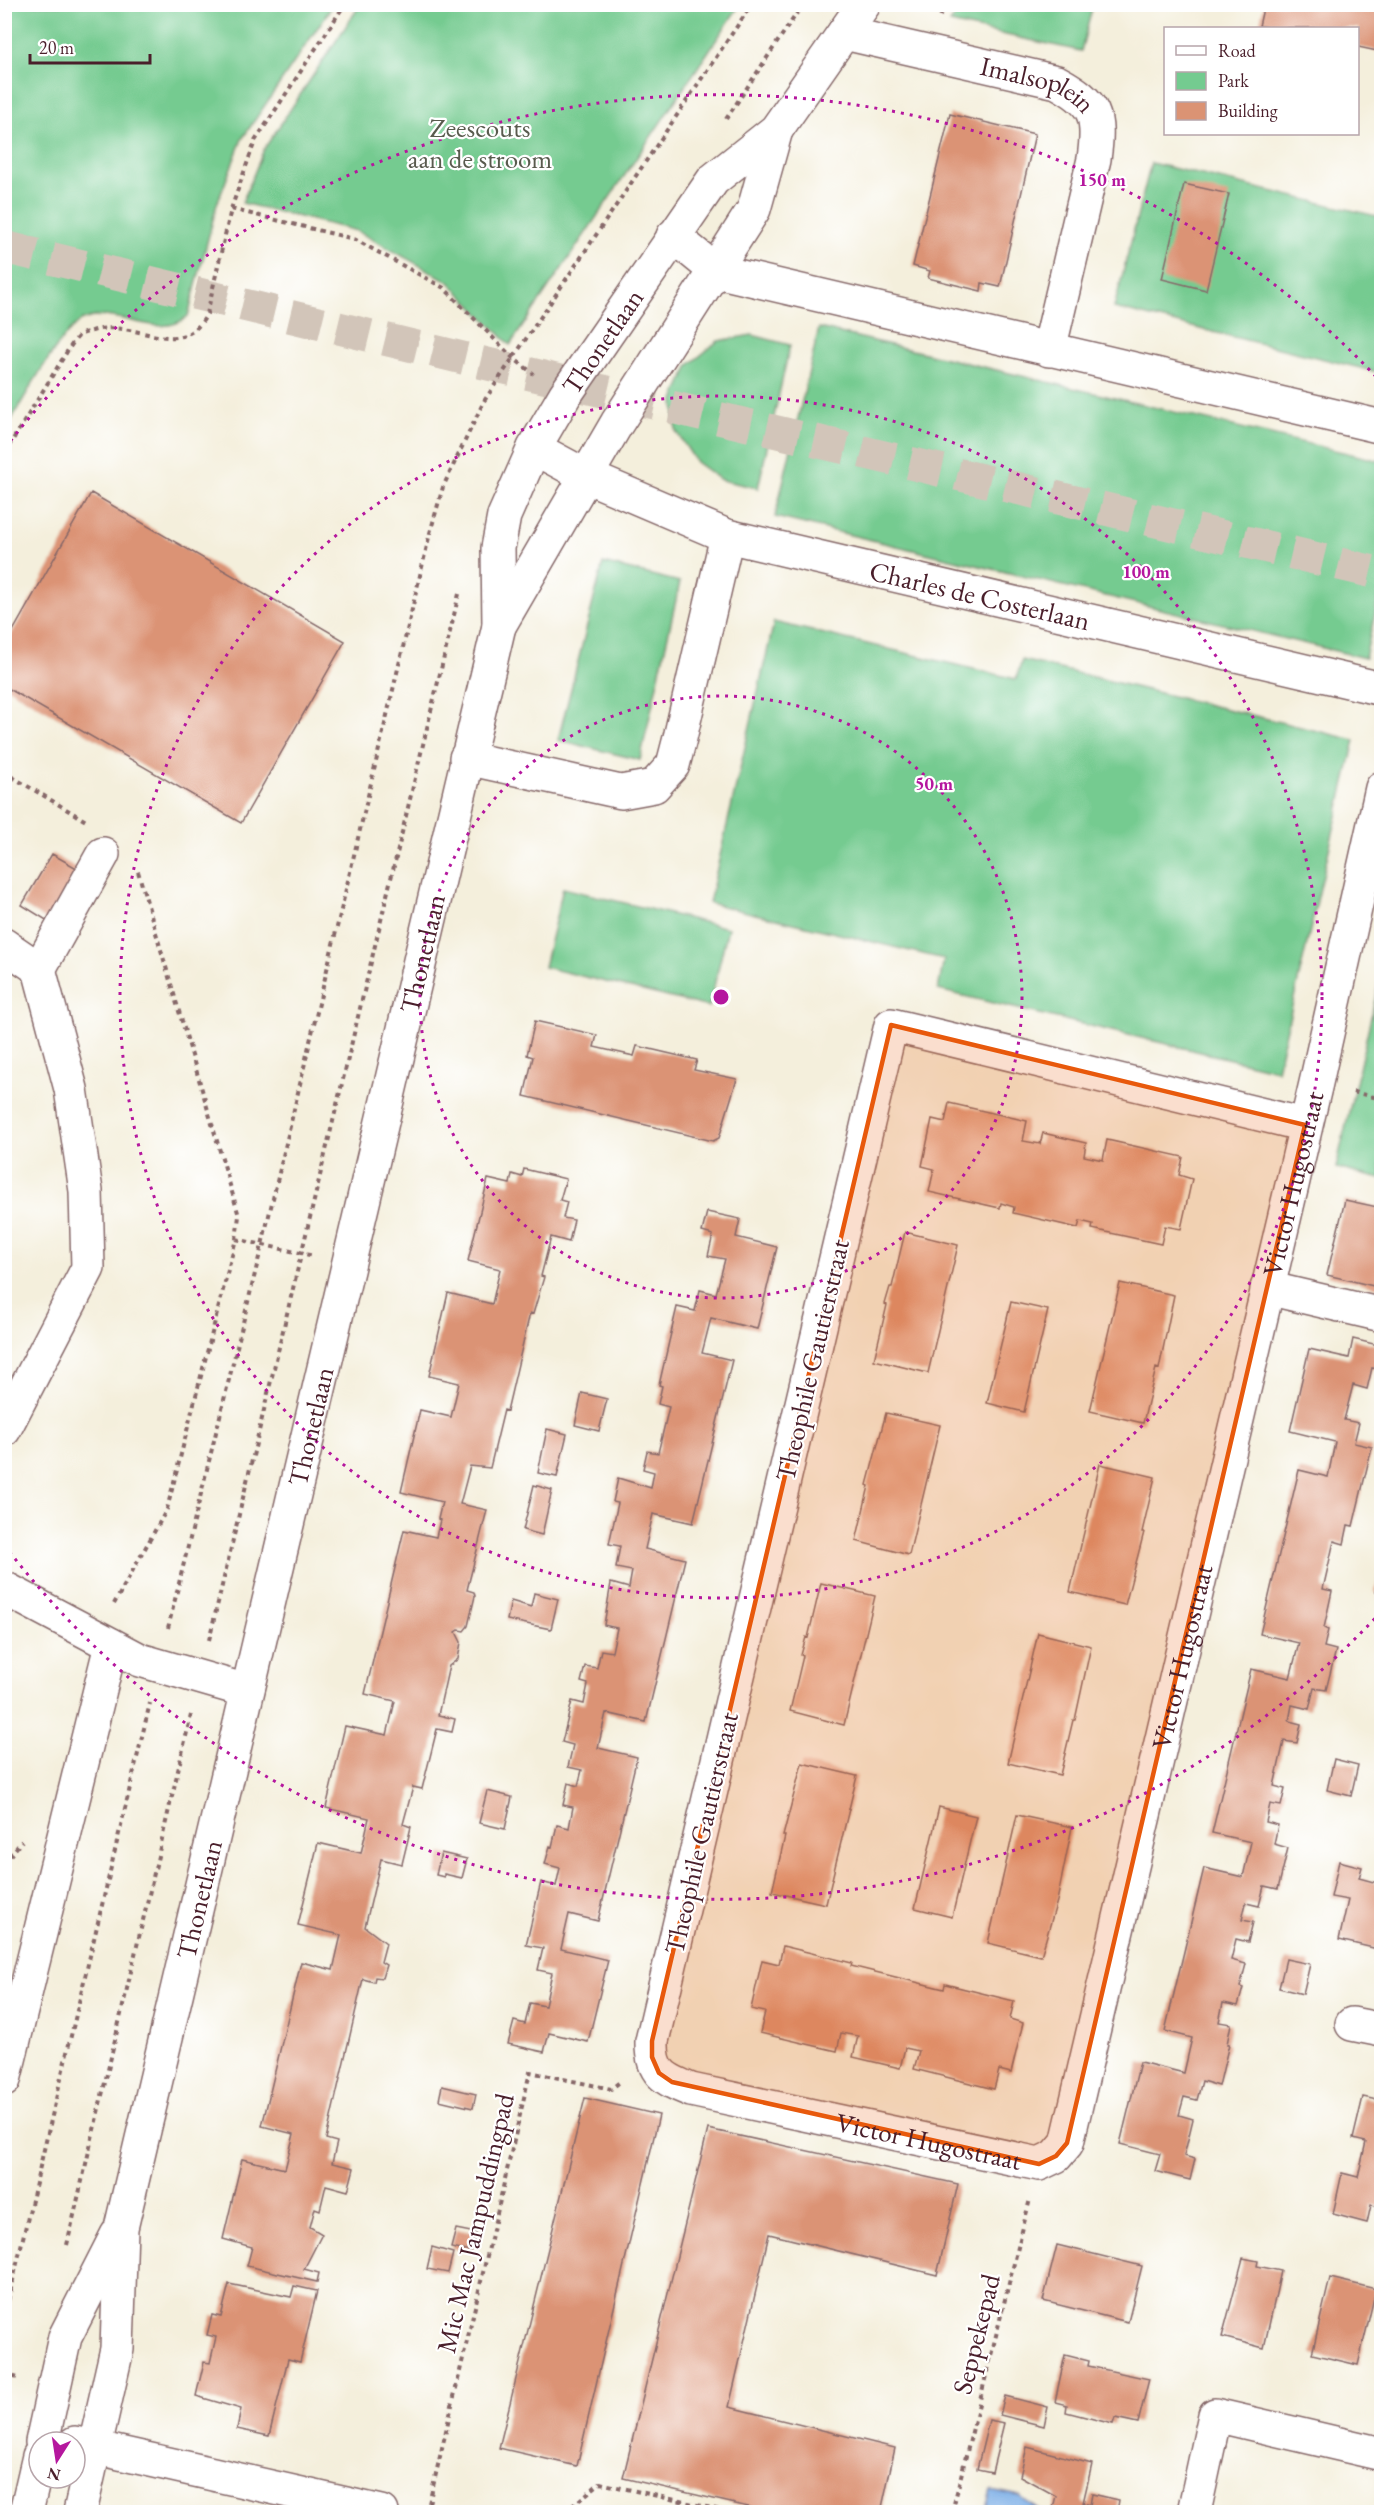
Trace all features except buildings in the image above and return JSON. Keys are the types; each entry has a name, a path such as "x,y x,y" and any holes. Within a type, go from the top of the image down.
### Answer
{"street":[{"name":"Thonetlaan","path":"69,2430 117,2349 121,2228 349,1265 466,758 499,626 498,548 504,516 534,448 565,394 673,236 713,180 776,130 864,4"},
{"name":"Imalsoplein","path":"844,33 1057,82 1078,93 1093,111 1098,132 1094,159 1049,350"},
{"name":"Thonetlaan","path":"499,626 617,423 754,209 776,130"},
{"path":"673,236 716,271 1382,427"},
{"path":"534,448 586,476"},
{"name":"Charles de Costerlaan","path":"586,476 727,536 1382,689"},
{"path":"466,758 621,792 654,786 673,765 727,536"},
{"name":"Victor Hugostraat","path":"651,2057 659,2073 672,2082 691,2090 1039,2164 1056,2156 1067,2143 1382,788"},
{"path":"4,1430 88,1268 86,1191 71,1089 39,969 98,840"},
{"path":"4,945 39,969"},
{"name":"Theophile Gautierstraat","path":"651,2057 652,2041 891,1024 1305,1125"},
{"path":"1267,1288 1382,1315"},
{"path":"4,1588 140,1660 247,1691"},
{"path":"4,2080 104,1641"},
{"name":"Thonetlaan","path":"61,2430 65,2337 121,2228"},
{"path":"1194,2512 1215,2415 1382,2454"},
{"path":"87,2451 382,2512"},
{"name":"Thonetlaan","path":"26,2512 37,2490"},
{"name":"Thonetlaan","path":"73,2490 80,2512"}],"path":[{"path":"4,454 68,350 80,335 100,328 119,327 174,339 188,336 200,327 207,314 231,209 255,141 345,4"},
{"path":"4,2318 262,1245 430,533 443,487 461,445 484,401 512,357 752,4"},
{"path":"231,209 354,239 444,288 512,357 544,382 565,394"},
{"path":"4,772 98,840"},
{"path":"104,1641 167,1509 236,1239 239,1216 135,860"},
{"path":"236,1239 349,1265"},
{"name":"Mic Mac Jampuddingpad","path":"427,2512 530,2072 611,2089 651,2057"},
{"name":"Seppekepad","path":"952,2512 1039,2164"},
{"path":"565,2512 600,2483 729,2512"}],"highlighted area":[{"path":"891,1025 1305,1125 1067,2143 1056,2156 1039,2164 672,2082 659,2073 652,2057 652,2041"}],"green space":[{"path":"964,4 1093,5 1081,51 950,23"},
{"path":"4,5 333,5 242,139 217,204 188,316 176,323 163,326 107,316 81,321 51,355 5,431"},
{"name":"Zeescouts aan de stroom","path":"360,5 740,5 510,345 448,281 357,231 242,203 264,149"},
{"path":"1151,163 1381,217 1381,373 1114,308"},
{"path":"819,328 1381,461 1381,587 1365,658 775,517"},
{"path":"752,335 790,345 758,488 721,480 696,462 676,431 674,400 689,365 718,341"},
{"path":"603,563 680,582 640,760 558,740"},
{"path":"774,622 1016,679 1022,660 1355,740 1277,1070 938,990 944,959 709,903"},
{"path":"563,888 728,928 709,1007 544,967"},
{"path":"1381,974 1381,1179 1336,1168"}],"water":[{"path":"991,2490 1020,2496 1042,2512 985,2512"}],"tunnel":[{"path":"4,247 475,361 1382,574"}]}
